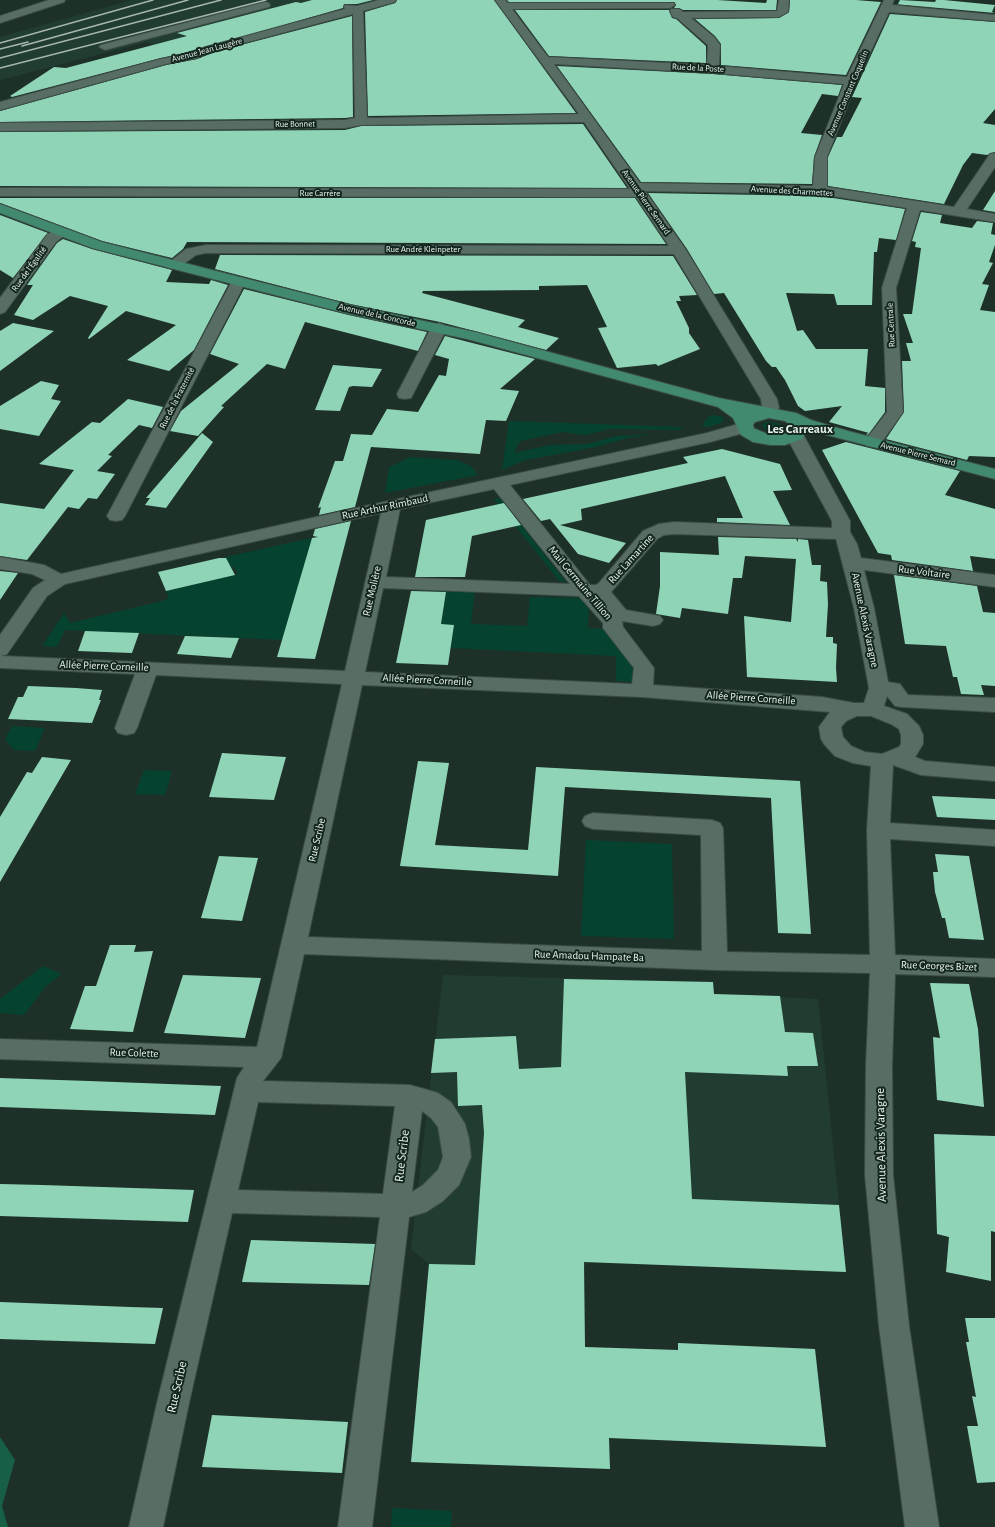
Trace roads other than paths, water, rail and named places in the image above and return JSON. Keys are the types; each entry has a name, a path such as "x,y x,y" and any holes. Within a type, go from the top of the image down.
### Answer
{"main road":[{"name":"Avenue de la Concorde","path":"0,200 39,224"},
{"name":"Avenue de la Concorde","path":"0,208 96,245 363,313 439,328 716,402 790,417"},
{"name":"Avenue de la Concorde","path":"716,402 739,414 744,426 750,434 762,439"},
{"path":"744,426 749,418 765,413"},
{"path":"790,417 805,424 842,435"},
{"path":"790,417 800,426 800,431 795,436"},
{"path":"762,439 780,440 813,433 842,435"},
{"name":"Avenue Pierre Semard","path":"842,435 995,474"}],"street":[{"path":"3,17 60,0"},
{"name":"Avenue Jean Laugère","path":"353,8 375,0"},
{"name":"Avenue Jean Laugère","path":"0,101 215,47 353,8 391,0"},
{"path":"677,15 779,14 783,12 784,0"},
{"path":"503,3 670,3 677,15 710,40 714,45 715,52 713,69"},
{"name":"Avenue Pierre Semard","path":"503,3 588,118 678,250 769,399 772,408 765,413"},
{"path":"887,4 964,10 995,18"},
{"name":"Avenue Constant Coquelin","path":"820,190 821,157 851,81 887,4"},
{"path":"105,47 264,5"},
{"path":"353,8 358,13 361,121"},
{"path":"164,44 180,34"},
{"path":"140,38 164,44 185,54"},
{"name":"Avenue Jean Laugère","path":"0,106 165,61 185,54"},
{"name":"Rue de la Poste","path":"544,60 713,69 851,81"},
{"name":"Rue Bonnet","path":"0,127 345,124 361,121 377,122 588,118"},
{"path":"958,212 995,157"},
{"name":"Avenue des Charmettes","path":"637,190 820,190 995,218"},
{"name":"Rue Carrère","path":"0,192 637,190"},
{"name":"Rue Centrale","path":"873,442 895,412 889,288 914,205"},
{"name":"Rue de l'Égalité","path":"0,309 51,239 60,232"},
{"name":"Rue André Kleinpeter","path":"173,265 191,252 206,249 678,250"},
{"name":"Rue de la Fraternité","path":"116,516 239,281"},
{"path":"405,394 439,328"},
{"path":"710,437 744,426"},
{"name":"Avenue Alexis Varagne","path":"795,436 841,521 841,533"},
{"path":"710,437 762,439"},
{"name":"Rue Arthur Rimbaud","path":"0,650 40,592 59,580 710,437"},
{"name":"Avenue Alexis Varagne","path":"762,439 777,444 794,456 829,521 841,533 848,544 864,608 879,688 864,710"},
{"name":"Mail Germaine Tillion","path":"499,483 592,591 613,622 614,628 644,668 642,690"},
{"name":"Rue Molière","path":"354,676 392,506"},
{"name":"Rue Lamartine","path":"592,591 606,587 650,535 659,530 674,528 841,533"},
{"path":"0,563 37,568 59,580"},
{"name":"Rue Voltaire","path":"853,563 995,581"},
{"path":"374,582 592,591 620,615 653,620"},
{"name":"Allée Pierre Corneille","path":"0,662 354,676 642,690 822,704 864,710"},
{"path":"126,728 148,668"},
{"name":"Rue Scribe","path":"146,1527 173,1403 250,1078 268,1058 354,676"},
{"path":"879,688 893,689 902,701 995,705"},
{"path":"890,759 907,752 912,744 912,735 910,731 899,719 864,710 838,716 830,727 832,739 843,751 861,758 890,759 921,768 995,774"},
{"name":"Avenue Alexis Varagne","path":"890,759 878,830 883,964 879,1065 879,1175 894,1326 922,1527"},
{"path":"593,821 712,828 714,961"},
{"path":"878,830 995,838"},
{"name":"Rue Amadou Hampate Ba","path":"294,945 714,961 883,964"},
{"name":"Rue Georges Bizet","path":"883,964 995,968"},
{"name":"Rue Colette","path":"0,1048 268,1058"},
{"path":"222,1201 396,1206 416,1204 433,1193 449,1177 456,1157 455,1139 451,1124 441,1110 428,1101 410,1096 248,1091"},
{"name":"Rue Scribe","path":"354,1527 410,1096"}],"railway":[{"path":"0,43 153,0"},
{"path":"22,46 188,0"},
{"path":"0,58 221,0"},
{"path":"0,68 266,0"},
{"path":"0,49 28,42"}],"district":[{"name":"Les Carreaux","path":"800,429"}]}
